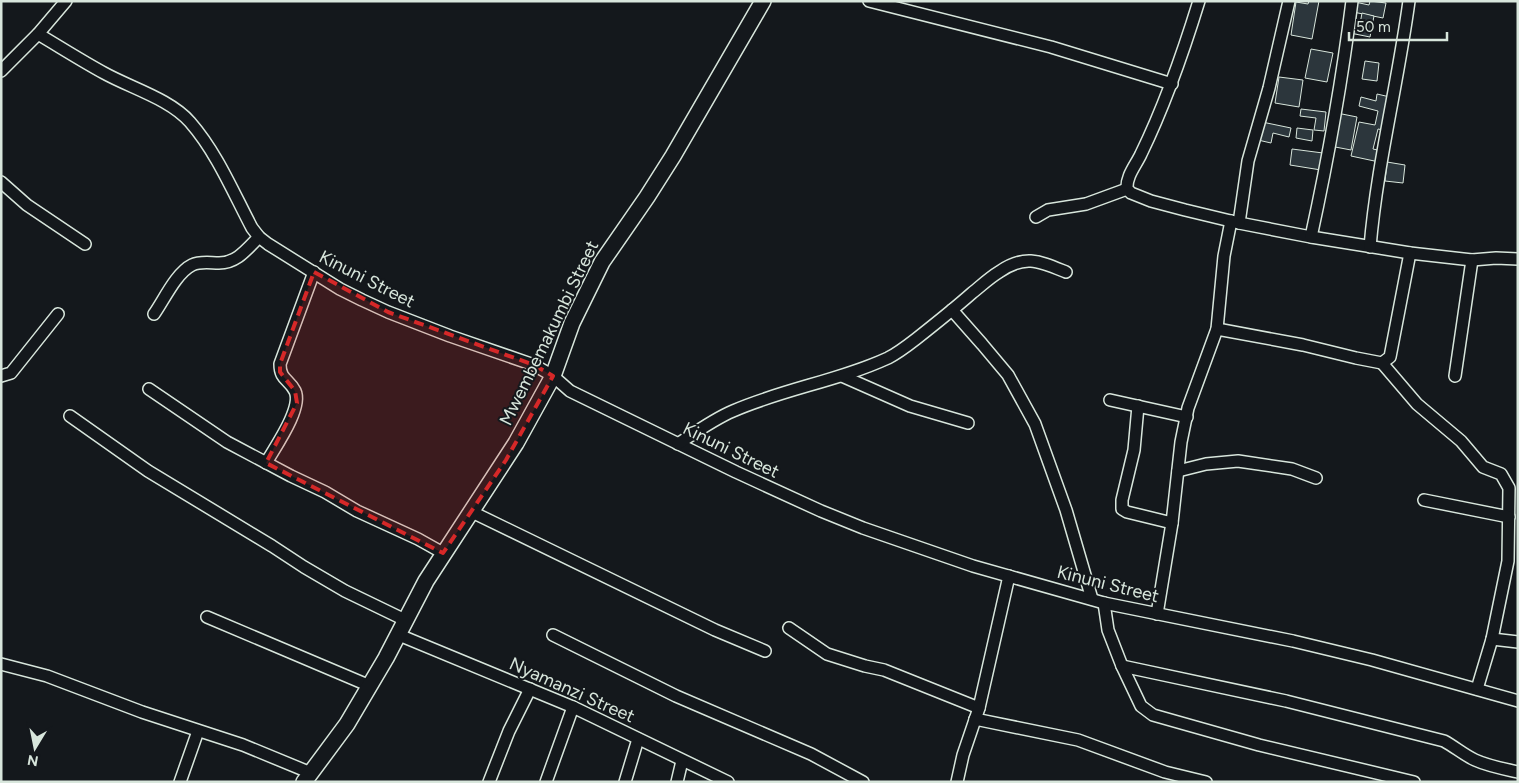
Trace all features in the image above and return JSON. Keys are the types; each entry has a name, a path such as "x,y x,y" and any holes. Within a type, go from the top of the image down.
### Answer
{"street":[{"path":"1,71 38,34 66,1"},
{"name":"Mwembemakumbi Street","path":"307,777 347,724 399,635 426,581 516,443 553,376 572,323 602,262 673,156 763,1"},
{"path":"869,1 1051,47 1172,84"},
{"path":"1199,1 1172,84 1127,181 1127,189 1131,193 1151,201 1235,222 1311,237 1410,253 1472,260 1518,259"},
{"path":"1157,614 1188,408 1217,329 1224,256 1235,222 1248,161 1269,88 1290,1"},
{"path":"1311,237 1338,106 1352,1"},
{"path":"1370,247 1373,209 1409,1"},
{"name":"Kinuni Street","path":"38,34 105,74 163,102 189,121 213,156 252,228 259,237 340,289 388,312 534,365 553,376 570,391 820,511 973,566 1104,603 1326,648 1477,688 1518,701"},
{"path":"1,182 27,205 85,244"},
{"path":"1036,217 1048,210 1086,204 1127,189"},
{"path":"154,314 182,273 191,265 231,262 242,256 259,237"},
{"path":"1382,362 1390,357 1410,253"},
{"path":"678,444 733,411 842,376 897,353 998,272 1021,260 1048,264 1066,272"},
{"path":"1455,376 1472,260"},
{"path":"266,463 290,420 297,403 295,391 280,372 280,364 314,272"},
{"path":"952,310 1008,375 1035,424 1066,510 1092,599"},
{"path":"1,376 11,373 58,314"},
{"path":"1217,329 1382,362 1418,404 1461,441 1483,467 1501,474 1509,488 1509,517 1513,561 1477,688"},
{"path":"842,376 910,406 968,423"},
{"path":"149,388 227,442 325,492 357,511 418,539 443,553"},
{"path":"1110,400 1187,417"},
{"path":"1138,406 1134,450 1122,500 1122,509 1127,512 1172,522"},
{"path":"70,416 148,471 304,567 405,620"},
{"path":"1178,471 1206,464 1238,461 1292,469 1316,478"},
{"path":"1424,500 1509,517"},
{"path":"472,512 715,630 765,651"},
{"path":"957,782 963,755 977,714 1009,576"},
{"path":"1104,603 1108,630 1122,666 1141,706 1153,715 1259,745 1414,782"},
{"path":"207,617 370,686"},
{"path":"789,628 828,654 884,670 977,714 1078,740 1166,777 1206,782"},
{"name":"Nyamanzi Street","path":"399,635 573,707 728,782"},
{"path":"553,635 676,696 811,754 862,782"},
{"path":"1492,639 1518,642"},
{"path":"1,664 47,676 142,712 243,745 307,777"},
{"path":"1122,666 1286,701 1444,741 1476,761 1518,772"},
{"path":"489,782 509,731 530,689"},
{"path":"546,782 573,707"},
{"path":"180,782 198,731"},
{"path":"625,782 638,739"},
{"path":"677,782 682,761"}],"highlighted area":[{"path":"314,272 388,312 534,365 553,376 506,460 443,553 266,463 297,403 295,391 280,372 280,364"}],"building":[{"path":"1309,1 1319,1 1312,39 1291,35 1296,2 1308,4"},
{"path":"1370,1 1386,3 1383,18 1353,12 1355,2 1369,5"},
{"path":"1362,13 1374,16 1370,37 1350,33 1352,23 1360,24"},
{"path":"1311,49 1333,53 1327,82 1305,78"},
{"path":"1365,61 1379,63 1377,81 1362,79"},
{"path":"1279,77 1303,80 1299,107 1275,103"},
{"path":"1377,94 1390,97 1383,130 1378,129 1373,149 1382,151 1379,162 1351,156 1359,122 1375,125 1378,111 1359,106 1361,97 1376,101"},
{"path":"1301,109 1326,112 1324,131 1314,130 1316,118 1300,116"},
{"path":"1337,113 1357,117 1351,150 1330,146"},
{"path":"1262,122 1291,128 1289,137 1273,133 1271,143 1258,140"},
{"path":"1297,128 1313,130 1312,141 1296,138"},
{"path":"1292,149 1323,153 1321,170 1290,165"},
{"path":"1387,162 1405,165 1403,183 1385,181"}]}
